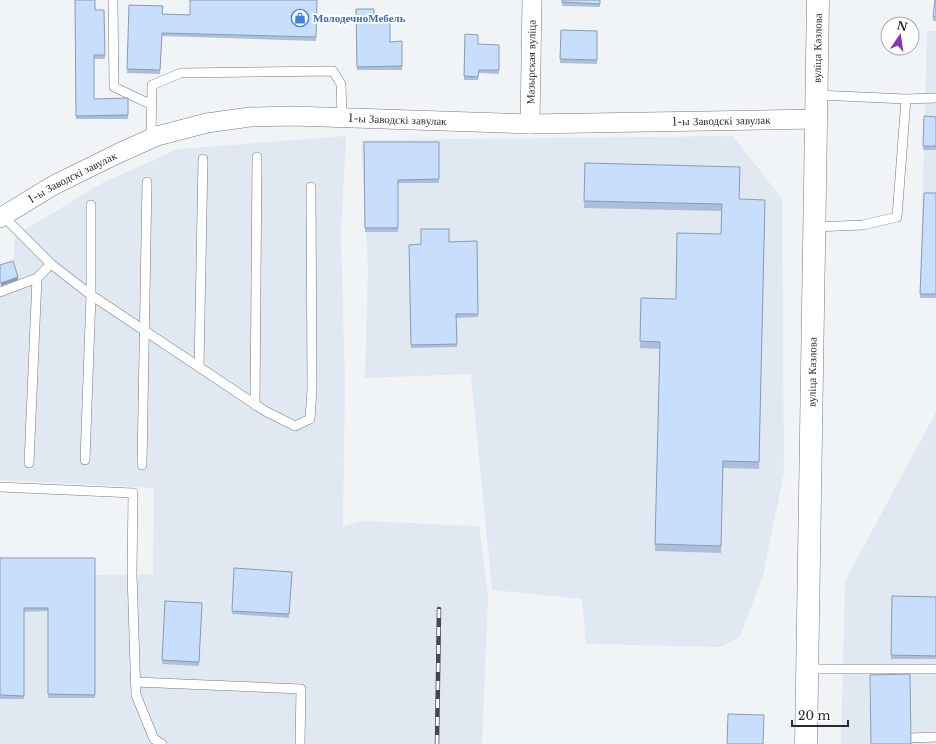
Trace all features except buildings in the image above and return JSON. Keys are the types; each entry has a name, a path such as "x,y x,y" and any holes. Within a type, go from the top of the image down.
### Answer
{"main road":[{"name":"вуліца Казлова","path":"806,744 818,0"}],"street":[{"name":"Мазырская вуліца","path":"530,124 532,0"},
{"name":"1-ы Заводскі завулак","path":"1,217 54,185 157,136 207,123 250,117 293,116 530,124 816,119"}],"lane":[{"path":"113,0 114,87 152,105"},
{"path":"151,139 152,85 182,73 333,70 341,84 342,118"},
{"path":"816,94 906,99 936,98"},
{"path":"814,227 863,225 897,217 906,99"},
{"path":"255,405 257,157"},
{"path":"199,367 203,159"},
{"path":"142,465 147,182"},
{"path":"1,217 51,264 91,295 255,405 295,426 310,419 312,390 311,188"},
{"path":"85,460 91,295 91,205"},
{"path":"0,292 37,278 51,264"},
{"path":"29,463 37,278"},
{"path":"0,487 133,493 132,574 136,695 154,739 162,744"},
{"path":"807,669 936,669"},
{"path":"135,682 301,689 300,744"},
{"path":"911,738 936,737"}],"shaded area":[{"path":"927,31 936,31 936,298 920,298"},
{"path":"346,136 341,234 345,384 343,526 363,521 479,526 488,597 482,744 0,744 0,561 95,561 95,575 153,574 154,488 0,480 0,268 13,264 15,238 20,233 100,184 178,149"},
{"path":"733,136 782,199 784,473 763,575 740,637 720,647 586,644 582,599 492,590 471,374 365,378 368,267 361,140"},
{"path":"936,412 936,744 841,744 845,581"}],"railway":[{"path":"437,744 439,609"}],"place":[{"name":"МолодечноМебель","path":"300,18"}]}
